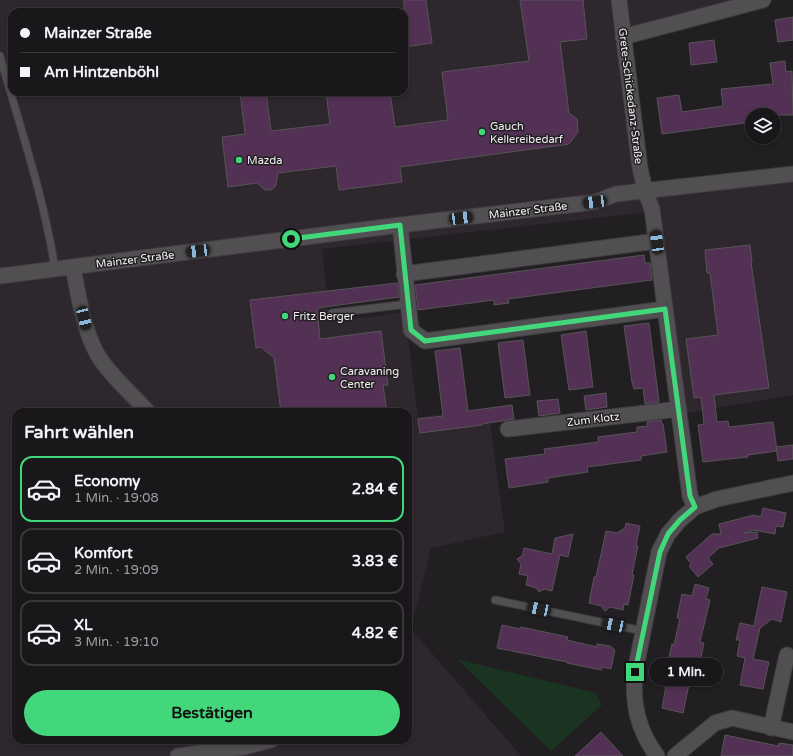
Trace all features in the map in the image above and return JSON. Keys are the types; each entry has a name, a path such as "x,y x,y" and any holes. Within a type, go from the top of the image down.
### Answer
{"street":[{"name":"Grete-Schickedanz-Straße","path":"618,0 640,168 645,191"},
{"path":"623,37 763,0"},
{"name":"Mainzer Straße","path":"0,276 400,225 595,202 616,194 793,174"},
{"path":"645,191 652,209 690,496 695,507"},
{"path":"400,225 411,330 425,341 665,309"},
{"path":"404,274 657,242"},
{"path":"74,267 76,285 87,329 96,352 108,369 144,408"},
{"name":"Zum Klotz","path":"508,429 679,409"},
{"path":"657,756 644,734 639,720 634,699 635,672 660,552 668,534 680,520 695,507 717,498 793,483"},
{"path":"771,728 787,655"},
{"path":"675,756 715,723 732,718 793,732"},
{"path":"178,756 246,747 257,744"}],"lane":[{"path":"0,56 8,84"},
{"path":"11,96 44,211 55,269"},
{"path":"332,313 408,304"},
{"path":"495,600 643,631"}],"shaded area":[{"path":"0,0 763,0 623,37 645,191 793,174 793,395 675,415 650,212 322,249 330,322 405,312 418,417 488,409 505,532 431,548 412,625 412,408 12,408 12,744 412,744 412,630 521,756 0,756"}],"green space":[{"path":"457,659 596,693 602,705 551,751"}],"building":[{"path":"404,0 426,0 432,43 408,46 408,8 404,8"},
{"path":"520,0 583,0 587,39 560,42 569,113 577,119 578,132 569,144 400,167 402,182 339,190 336,166 278,173 276,185 270,190 265,190 257,183 228,187 222,137 245,134 240,96 267,96 271,131 330,124 326,96 391,96 395,127 448,120 442,72 529,61"},
{"path":"793,17 793,40 778,42 775,20"},
{"path":"714,40 717,62 691,65 689,43"},
{"path":"785,61 786,72 792,71 793,115 781,115 781,108 745,108 745,123 662,134 657,98 679,95 682,112 723,106 721,89 773,84 770,63"},
{"path":"750,245 751,262 769,388 714,395 717,422 728,421 729,427 773,422 777,451 748,455 748,457 703,462 698,425 704,424 701,397 694,398 686,339 718,335 710,273 707,273 705,250"},
{"path":"644,255 645,263 650,263 652,280 508,299 509,303 494,305 494,300 418,310 415,285"},
{"path":"397,283 399,297 317,308 320,339 381,331 388,385 383,385 386,408 280,408 274,358 261,347 256,348 250,300"},
{"path":"649,323 659,402 645,404 643,388 634,389 632,382 624,326"},
{"path":"586,331 593,387 569,390 561,335"},
{"path":"523,340 530,395 505,398 498,343"},
{"path":"460,348 468,411 512,405 514,419 482,425 420,433 418,419 443,416 435,351"},
{"path":"606,393 607,407 586,410 584,396"},
{"path":"558,399 560,413 539,416 537,401"},
{"path":"661,420 663,424 667,452 641,456 641,460 587,467 588,472 548,478 548,482 509,488 505,459 545,454 544,449 598,442 598,437 637,432 637,427 648,426 647,422"},
{"path":"793,445 793,459 778,461 776,447"},
{"path":"763,508 786,513 783,527 776,526 775,534 754,530 744,533 757,532 758,538 719,548 708,558 713,564 698,577 689,566 691,564 686,557 712,534 721,534 719,524 754,515 761,517"},
{"path":"626,523 640,526 636,546 638,546 632,575 634,575 628,605 624,604 623,610 610,607 605,611 601,606 589,603 594,577 596,577 606,531 617,533 625,528"},
{"path":"573,534 568,557 560,555 552,591 544,589 539,592 536,588 526,585 528,576 519,574 521,564 517,559 522,556 524,548 552,554 555,538"},
{"path":"695,584 709,588 706,599 710,600 700,642 704,643 697,676 691,675 683,713 662,708 670,663 668,662 672,644 674,645 680,618 677,618 682,594 692,596"},
{"path":"762,587 787,592 781,622 772,619 760,628 753,659 769,662 763,689 740,685 745,658 737,656 740,640 736,640 740,623 754,626"},
{"path":"502,625 520,629 521,627 568,637 567,640 597,647 597,644 610,646 615,650 611,669 602,667 601,670 497,648"},
{"path":"601,732 623,756 575,756"},
{"path":"725,735 778,746 779,743 793,745 793,756 721,756"}],"place":[{"name":"Gauch Kellereibedarf","path":"482,132"},
{"name":"Mazda","path":"239,160"},
{"name":"Fritz Berger","path":"285,316"},
{"name":"Caravaning Center","path":"332,377"}],"route":[{"path":"291,239 400,225 411,330 425,341 665,309 690,496 695,507 680,520 668,534 660,552 635,672"}]}
